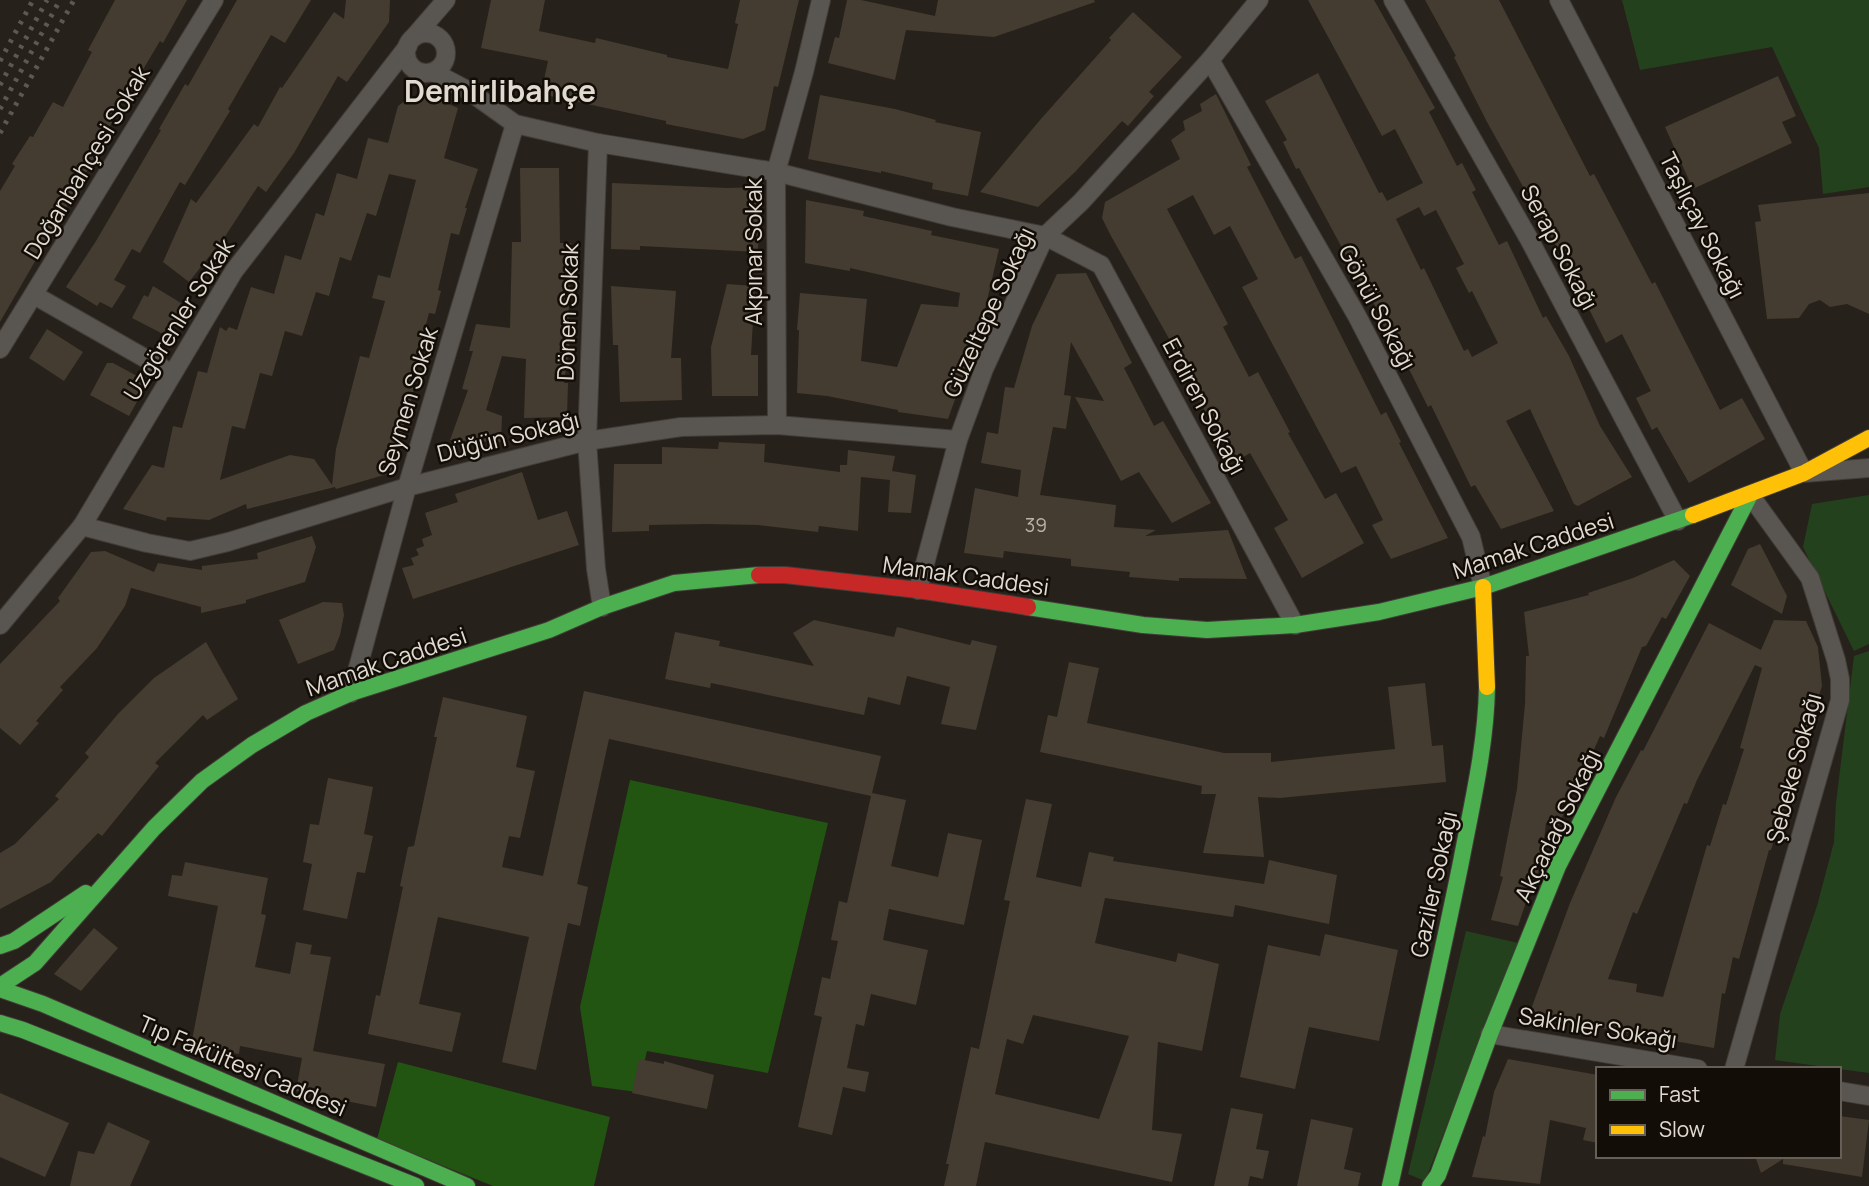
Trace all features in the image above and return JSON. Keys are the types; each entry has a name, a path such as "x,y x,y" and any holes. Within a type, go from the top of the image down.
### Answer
{"main road":[{"name":"Mamak Caddesi","path":"0,987 35,963 154,828 202,781 252,745 306,713 351,693 549,629 602,607 674,583 741,575 785,575 918,590 1143,625 1207,630 1295,625 1379,612 1483,587 1750,495 1804,473 1869,438"},
{"name":"Akçadağ Sokağı","path":"1430,1186 1438,1175 1490,1034 1558,866 1750,495"},
{"name":"Gaziler Sokağı","path":"1390,1186 1450,916 1486,722 1487,664 1483,587"},
{"name":"Mamak Caddesi","path":"0,946 14,941 108,879"},
{"name":"Tıp Fakültesi Caddesi","path":"0,987 467,1186"},
{"name":"Tıp Fakültesi Caddesi","path":"0,1023 23,1030 383,1179 416,1186"}],"street":[{"name":"Doğanbahçesi Sokak","path":"0,349 214,0"},
{"name":"Akpınar Sokak","path":"777,425 776,172 821,0"},
{"name":"Güzeltepe Sokağı","path":"918,590 958,440 984,369 1045,236 1081,202 1210,60 1259,0"},
{"name":"Serap Sokağı","path":"1393,0 1529,239 1678,521"},
{"name":"Taşlıçay Sokağı","path":"1559,0 1804,473"},
{"path":"388,71 426,72 443,64 445,47 441,3"},
{"name":"Uzgörenler Sokak","path":"0,625 82,526 234,271 441,3"},
{"path":"469,91 445,47 434,35 421,34 410,44 407,59 410,64 469,91 515,124"},
{"name":"Gönül Sokağı","path":"1210,60 1357,316 1471,537 1483,587"},
{"name":"Erdiren Sokağı","path":"515,124 598,143 776,172 952,217 1045,236 1101,265 1295,625"},
{"name":"Seymen Sokak","path":"351,693 407,487 515,124"},
{"name":"Dönen Sokak","path":"598,143 587,441 596,569 602,607"},
{"path":"34,295 171,373"},
{"name":"Düğün Sokağı","path":"82,526 190,551 228,542 407,487 587,441 681,427 777,425 958,440"},
{"path":"1804,473 1869,468"},
{"name":"Şebeke Sokağı","path":"1735,1067 1840,700 1840,679 1811,578 1750,495"},
{"name":"Sakinler Sokağı","path":"1490,1034 1686,1067"},
{"path":"1841,1091 1869,1096"}],"green space":[{"path":"1622,0 1869,0 1869,187 1823,194 1819,148 1772,47 1640,70"},
{"path":"1869,495 1869,644 1854,651 1803,547 1812,504"},
{"path":"1869,651 1869,1073 1841,1067 1775,1060 1780,1014 1817,906 1834,842 1836,803 1854,656"},
{"path":"630,780 828,823 768,1073 647,1051 637,1092 592,1086 580,1007"},
{"path":"1466,931 1518,943 1425,1181 1408,1174"},
{"path":"398,1062 610,1117 594,1186 493,1186 377,1139"}],"building":[{"path":"115,0 187,0 163,43 160,41 138,78 136,77 107,132 109,133 0,322 0,191 15,166 12,164 30,136 33,137 53,102 63,107 92,52 88,50"},
{"path":"237,0 311,0 285,43 271,35 228,109 230,111 185,185 180,182 140,253 132,249 114,280 126,286 112,308 100,302 97,306 66,287 96,241 185,84 188,86"},
{"path":"346,0 390,0 389,22 347,82 338,76 294,153 266,192 258,186 226,235 189,282 163,262 191,199 196,203 254,124 258,127 280,87 282,88 334,12 344,19"},
{"path":"491,0 545,0 539,31 595,43 596,38 667,57 728,69 738,24 735,23 740,0 799,0 778,87 774,86 765,130 743,139 666,124 666,121 541,94 548,61 481,48"},
{"path":"847,0 861,0 935,16 938,0 1095,2 994,37 906,30 895,80 828,63 835,37 839,38"},
{"path":"1308,0 1374,0 1435,108 1429,112 1457,166 1462,163 1476,190 1472,192 1499,245 1507,241 1543,318 1546,316 1569,356 1600,426 1632,477 1578,506 1574,504 1530,409 1506,421 1554,511 1501,529 1475,485 1471,487 1431,405 1428,407 1388,327 1385,329 1365,283 1362,285 1299,168 1296,169 1283,142 1287,140 1265,101 1318,73 1379,193 1382,192 1387,201 1423,183 1395,129 1382,136","holes":["1419,207 1424,216 1436,210 1464,264 1456,268 1469,293 1472,291 1498,343 1472,357 1468,349 1464,351 1424,268 1421,270 1396,219"]},
{"path":"1425,0 1499,0 1590,176 1594,174 1652,284 1655,282 1720,410 1742,398 1765,439 1689,483 1657,427 1652,430 1636,398 1651,391 1622,334 1606,343 1569,269 1487,122 1454,57 1456,56"},
{"path":"1133,12 1182,57 1149,92 1154,96 1128,126 1122,121 1038,207 980,192 1111,40 1109,38"},
{"path":"1778,76 1796,116 1782,122 1792,143 1693,189 1665,127"},
{"path":"1216,94 1251,165 1247,167 1276,223 1295,259 1301,256 1381,415 1386,412 1448,538 1391,559 1372,525 1383,520 1356,466 1341,473 1242,287 1258,279 1230,226 1214,235 1193,195 1167,209 1228,324 1223,327 1249,377 1258,372 1325,499 1336,493 1364,543 1302,578 1274,528 1288,520 1250,453 1235,462 1215,426 1213,428 1176,351 1111,236 1102,218 1105,202 1180,159 1171,140 1185,130 1183,121 1202,111 1200,104"},
{"path":"820,95 895,109 936,120 935,122 981,132 968,196 932,189 933,183 808,159"},
{"path":"420,96 432,97 458,108 444,158 478,169 459,235 451,233 438,290 441,291 435,314 429,313 414,370 419,371 391,473 336,489 335,487 247,509 246,504 209,520 167,517 166,521 123,509 152,465 164,468 173,426 182,428 198,371 207,373 220,327 226,331 229,327 237,330 251,287 274,294 285,255 301,260 316,213 324,216 337,173 357,179 368,138 388,143 398,106 406,100","holes":["389,174 416,180 390,278 378,275 372,298 385,301 369,358 360,356 336,449 332,485 314,459 290,455 220,480 232,426 245,429 260,373 272,376 285,331 302,336 316,292 329,296 340,257 351,261 367,213 376,216"]},
{"path":"520,168 559,168 560,243 571,243 568,333 571,333 564,383 568,383 567,417 524,418 526,359 502,356 486,410 502,416 501,442 450,440 468,390 462,389 473,351 469,351 476,324 510,328 512,242 521,242"},
{"path":"612,183 759,187 758,252 640,246 640,250 611,249"},
{"path":"1869,193 1869,314 1847,304 1830,307 1820,300 1809,304 1799,318 1767,319 1755,222 1761,221 1758,205"},
{"path":"806,200 864,211 863,216 932,231 931,235 999,249 983,318 987,319 948,419 898,412 827,396 797,393 800,293 867,299 861,361 897,367 921,304 958,307 960,293 850,268 850,271 805,263"},
{"path":"1086,273 1132,363 1124,368 1154,426 1163,421 1211,503 1172,523 1139,472 1121,481 1075,397 1104,401 1071,342 1064,395 1071,396 1066,429 1053,427 1040,495 1116,505 1114,527 1156,530 1145,536 1228,530 1247,579 1179,578 1179,581 1129,577 1130,572 1071,566 1071,559 1004,551 1003,558 964,553 975,488 1018,497 1021,470 981,463 987,432 998,434 1005,387 1014,388 1032,326 1057,274"},
{"path":"727,284 755,286 751,355 758,355 758,396 712,396 711,347"},
{"path":"153,286 181,303 167,336 132,318 144,295 148,297"},
{"path":"611,286 676,291 671,358 681,358 682,400 620,402 618,345 613,345"},
{"path":"47,329 83,352 64,381 29,358"},
{"path":"107,363 113,363 148,382 129,416 90,395"},
{"path":"719,442 765,444 764,462 840,472 840,465 847,465 848,450 895,456 892,471 916,475 911,513 888,512 890,480 861,477 858,531 819,526 818,532 758,525 706,524 649,525 649,531 612,532 614,464 662,464 662,447 718,449"},
{"path":"522,472 538,520 567,511 579,545 413,599 402,568 414,565 411,558 419,555 416,549 424,546 422,539 432,535 425,513 458,502 455,494"},
{"path":"312,536 316,547 305,582 246,600 246,603 201,613 201,607 131,588 125,606 97,648 60,687 63,690 36,721 39,723 20,745 0,728 0,664 60,601 58,598 91,552 105,551 154,572 158,563 202,570 202,566 258,559 257,553"},
{"path":"1760,544 1787,596 1782,614 1731,585 1748,549"},
{"path":"1674,560 1690,576 1666,619 1662,617 1646,646 1642,647 1604,738 1600,736 1588,763 1586,762 1561,808 1565,810 1559,825 1546,823 1537,877 1535,884 1532,884 1518,926 1491,920 1503,877 1500,876 1517,789 1525,704 1526,656 1529,656 1524,612 1589,595 1588,593 1633,578"},
{"path":"323,602 342,603 344,615 334,650 298,664 279,620"},
{"path":"814,620 894,637 897,627 970,645 972,640 997,646 976,730 941,724 950,687 907,676 900,705 868,697 864,715 711,683 710,688 665,679 675,632 720,641 719,646 814,666 793,633"},
{"path":"1774,620 1806,621 1818,647 1822,686 1769,850 1739,959 1733,957 1725,994 1722,993 1714,1048 1589,1026 1530,1012 1570,903 1616,797 1641,750 1643,751 1709,623 1761,650","holes":["1755,665 1762,668 1740,748 1744,749 1726,805 1723,804 1710,846 1707,845 1663,997 1636,992 1637,984 1608,979 1633,912 1637,914 1684,803 1687,804"]},
{"path":"206,642 238,699 207,720 203,715 155,763 159,766 102,836 98,833 51,882 0,909 0,853 15,844 59,799 55,796 89,757 85,753 118,714 154,678"},
{"path":"1069,662 1099,668 1087,723 1224,753 1271,753 1271,762 1395,749 1388,687 1425,683 1432,746 1443,745 1446,782 1280,798 1258,797 1264,857 1203,853 1216,794 1201,794 1202,786 1040,752 1048,715 1057,717"},
{"path":"584,691 881,756 872,793 906,800 891,866 938,877 948,833 982,840 964,925 889,909 883,940 928,950 916,1005 871,994 864,1026 856,1024 847,1068 869,1072 865,1092 843,1087 832,1135 798,1127 822,1017 814,1015 822,977 830,979 838,941 831,940 839,901 847,903 871,796 609,739 577,884 588,887 580,926 568,923 536,1070 502,1062 529,937 438,917 419,1004 461,1013 452,1052 368,1034 376,995 380,996 403,887 400,886 408,847 414,846 443,697 527,716 516,767 535,771 520,838 509,836 502,867 543,876"},
{"path":"328,778 373,787 364,834 373,836 365,873 357,872 347,919 303,910 312,864 303,862 310,824 319,825"},
{"path":"1026,799 1052,804 1036,877 1081,887 1089,852 1114,857 1113,861 1264,884 1269,860 1337,875 1329,924 1235,905 1233,917 1105,898 1095,943 1176,962 1178,953 1219,964 1202,1051 1158,1042 1152,1130 1182,1134 1172,1182 985,1142 976,1186 944,1186 949,1164 946,1164 971,1047 979,1049 1010,901 1004,900","holes":["1033,1015 1129,1036 1099,1119 995,1094 1007,1039 1023,1044"]},
{"path":"185,862 268,878 261,914 266,915 255,967 290,974 296,942 312,945 310,954 331,957 313,1051 385,1064 376,1107 296,1091 302,1058 240,1046 239,1054 191,1045 218,906 168,896 172,875 182,876"},
{"path":"94,928 118,948 81,991 54,974"},
{"path":"1325,934 1398,950 1379,1041 1309,1027 1295,1089 1240,1077 1268,945 1320,956"},
{"path":"639,1059 664,1064 664,1061 714,1075 707,1109 632,1093"},
{"path":"1508,1059 1596,1075 1596,1143 1583,1140 1586,1128 1550,1120 1540,1184 1472,1177 1483,1136 1485,1137 1494,1092"},
{"path":"0,1093 69,1123 45,1177 0,1157"},
{"path":"1231,1108 1263,1114 1256,1149 1269,1151 1263,1179 1250,1176 1248,1186 1214,1186"},
{"path":"1841,1116 1869,1120 1862,1177 1783,1164 1783,1159 1761,1173 1756,1158 1841,1158"},
{"path":"1311,1119 1353,1128 1344,1169 1361,1173 1358,1186 1297,1186"},
{"path":"108,1122 150,1141 130,1186 70,1186 78,1151 94,1154"}],"railway":[{"path":"0,61 33,0"},
{"path":"0,85 47,0"},
{"path":"0,109 60,0"},
{"path":"0,133 74,0"}],"traffic: fast":[{"path":"1430,1186 1438,1175 1490,1034 1558,866 1750,495"},
{"path":"1028,607 1143,625 1207,630 1295,625 1379,612 1483,587 1693,515"},
{"path":"0,986 35,963 154,828 202,781 252,745 306,713 351,693 549,630 602,607 674,583 759,575"},
{"path":"1390,1186 1470,818 1481,753 1487,687"},
{"path":"0,946 14,941 86,893"},
{"path":"0,989 43,1004 467,1186"},
{"path":"0,1023 416,1186"}],"traffic: slow":[{"path":"1693,515 1804,473 1869,438"},
{"path":"1483,587 1487,687"}],"traffic: jam":[{"path":"759,575 785,575 918,590 1028,607"}],"district":[{"name":"Demirlibahçe","path":"500,90"}]}
